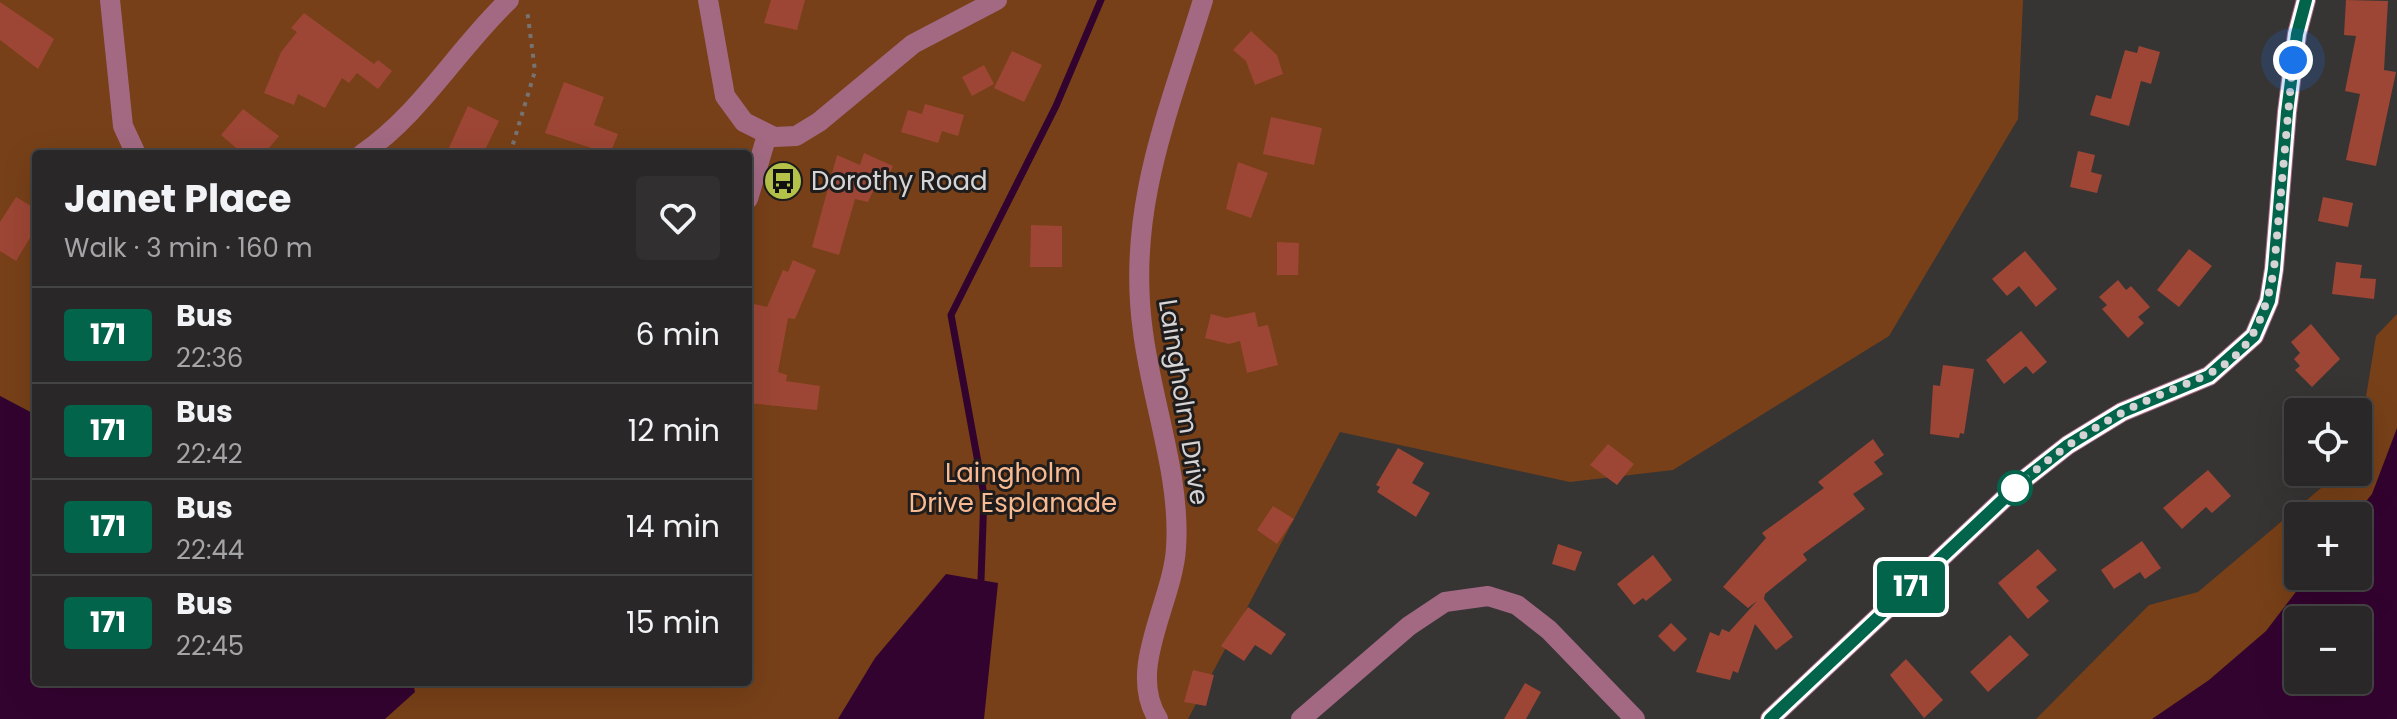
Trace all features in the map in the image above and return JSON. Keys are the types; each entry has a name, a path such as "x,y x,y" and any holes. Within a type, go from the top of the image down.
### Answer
{"street":[{"path":"110,0 123,126 134,150"},
{"path":"366,150 436,83 486,22 509,0"},
{"path":"708,0 725,96 744,122 767,135 796,136 819,122 913,44 997,0"},
{"name":"Laingholm Drive","path":"1158,719 1150,707 1146,677 1152,643 1170,591 1177,517 1142,330 1139,241 1153,152 1203,0"},
{"path":"1770,719 2026,478 2068,445 2122,412 2209,376 2254,336 2269,301 2274,269 2287,112 2297,34 2306,0"},
{"path":"752,186 767,135"},
{"path":"1301,719 1409,626 1445,602 1488,596 1517,605 1549,630 1635,719"}],"path":[{"path":"511,150 535,71 530,26"}],"green space":[{"name":"Laingholm Drive Esplanade","path":"0,0 2023,0 2018,119 1889,336 1673,470 1570,482 1340,432 1188,719 0,719 32,686 410,686 414,690 414,686 752,686 752,150 32,150 32,413 0,396"},
{"path":"2397,314 2397,719 2036,719 2149,605 2198,592 2284,519 2284,590 2372,590 2372,502 2304,502 2323,486 2372,486 2372,398 2366,398 2376,336"}],"shaded area":[{"path":"0,396 32,413 32,686 414,686 415,692 385,719 0,719"},
{"path":"2397,428 2397,719 2152,719 2209,680 2266,631 2284,607 2284,694 2372,694 2372,606 2285,606 2297,590 2372,590 2372,502 2365,502 2372,494"},
{"path":"946,574 998,583 984,719 838,719 875,658"}],"building":[{"path":"771,0 805,0 797,30 764,23"},
{"path":"2346,0 2388,1 2384,70 2396,72 2376,166 2346,160 2360,94 2345,91 2356,36 2344,35"},
{"path":"0,2 54,39 38,69 0,40"},
{"path":"304,13 374,64 378,60 392,71 378,89 357,73 349,83 342,78 325,108 298,94 294,105 264,93 281,52 297,32 291,28"},
{"path":"1251,31 1277,55 1283,74 1255,85 1246,61 1233,50"},
{"path":"2139,46 2160,52 2151,84 2141,81 2129,126 2090,115 2096,95 2111,99 2125,50 2137,53"},
{"path":"1012,51 1042,65 1024,102 994,88"},
{"path":"984,65 994,84 972,96 962,77"},
{"path":"564,82 604,97 594,125 618,134 612,150 598,150 545,133"},
{"path":"925,104 964,115 958,136 942,131 938,143 901,132 908,110 922,114"},
{"path":"468,106 499,121 485,150 448,150"},
{"path":"243,109 279,136 267,150 238,150 221,135"},
{"path":"1271,117 1322,128 1314,165 1263,154"},
{"path":"2078,151 2095,155 2091,172 2102,175 2097,193 2070,187"},
{"path":"864,153 893,166 885,184 879,192 874,189 868,202 855,199 839,255 812,247 837,155 860,165"},
{"path":"1238,162 1268,173 1251,218 1226,209"},
{"path":"16,197 32,207 32,235 16,261 0,251 0,222"},
{"path":"2323,197 2353,203 2348,227 2318,221"},
{"path":"1031,225 1062,226 1062,267 1030,267"},
{"path":"1277,242 1299,243 1298,275 1277,275"},
{"path":"2189,249 2212,266 2179,307 2157,290"},
{"path":"2025,251 2057,289 2036,307 2019,286 2007,296 1992,279"},
{"path":"793,260 816,270 795,319 788,318 778,372 787,375 786,381 820,386 817,410 752,403 754,304 767,307 783,270 788,272"},
{"path":"2336,262 2362,265 2360,278 2376,279 2374,299 2332,294"},
{"path":"2118,280 2126,290 2131,286 2150,307 2138,317 2144,323 2128,338 2102,309 2107,305 2099,297"},
{"path":"1255,312 1258,327 1268,325 1278,365 1247,373 1240,341 1229,344 1205,338 1211,314 1226,318"},
{"path":"2311,324 2340,359 2312,387 2295,370 2300,366 2294,359 2300,353 2291,342"},
{"path":"2021,331 2047,362 2033,374 2026,366 2004,384 1986,360"},
{"path":"1943,365 1974,369 1964,434 1960,433 1959,438 1930,434 1933,385 1940,386"},
{"path":"1873,439 1884,455 1874,462 1883,474 1853,494 1865,509 1803,554 1807,560 1765,594 1764,599 1793,637 1776,650 1755,624 1738,673 1733,671 1730,680 1696,672 1710,632 1719,636 1722,629 1729,632 1757,601 1748,608 1723,587 1766,538 1762,533 1824,488 1818,482"},
{"path":"1608,444 1634,464 1617,485 1590,465"},
{"path":"1398,448 1424,463 1412,483 1430,493 1416,517 1377,492 1380,487 1376,485"},
{"path":"2208,470 2231,496 2212,513 2206,507 2182,529 2163,508"},
{"path":"1273,506 1294,519 1277,544 1257,530"},
{"path":"2142,541 2161,568 2145,579 2140,572 2114,589 2101,570"},
{"path":"1558,544 1582,552 1575,571 1552,564"},
{"path":"2038,549 2057,570 2036,587 2049,601 2028,619 1998,583"},
{"path":"1653,555 1672,580 1646,601 1643,598 1634,605 1617,584"},
{"path":"1248,607 1286,634 1271,655 1255,645 1244,661 1221,646"},
{"path":"1671,623 1687,639 1674,652 1658,636"},
{"path":"2010,635 2029,655 1988,692 1970,672"},
{"path":"1906,659 1943,700 1924,718 1890,675"},
{"path":"1193,670 1214,675 1206,706 1184,702"},
{"path":"1525,683 1541,692 1526,719 1504,719"}],"waterway":[{"path":"981,580 984,495 951,315 1056,106 1101,0"}],"bus line":[{"name":"171","path":"1770,719 2026,478 2068,445 2122,412 2209,376 2254,336 2269,301 2274,269 2287,112 2297,34 2306,0"}],"place":[{"name":"Dorothy Road","path":"783,181"}],"route":[{"path":"2015,488 2068,445 2122,412 2209,376 2254,336 2269,301 2274,269 2293,60"}]}
